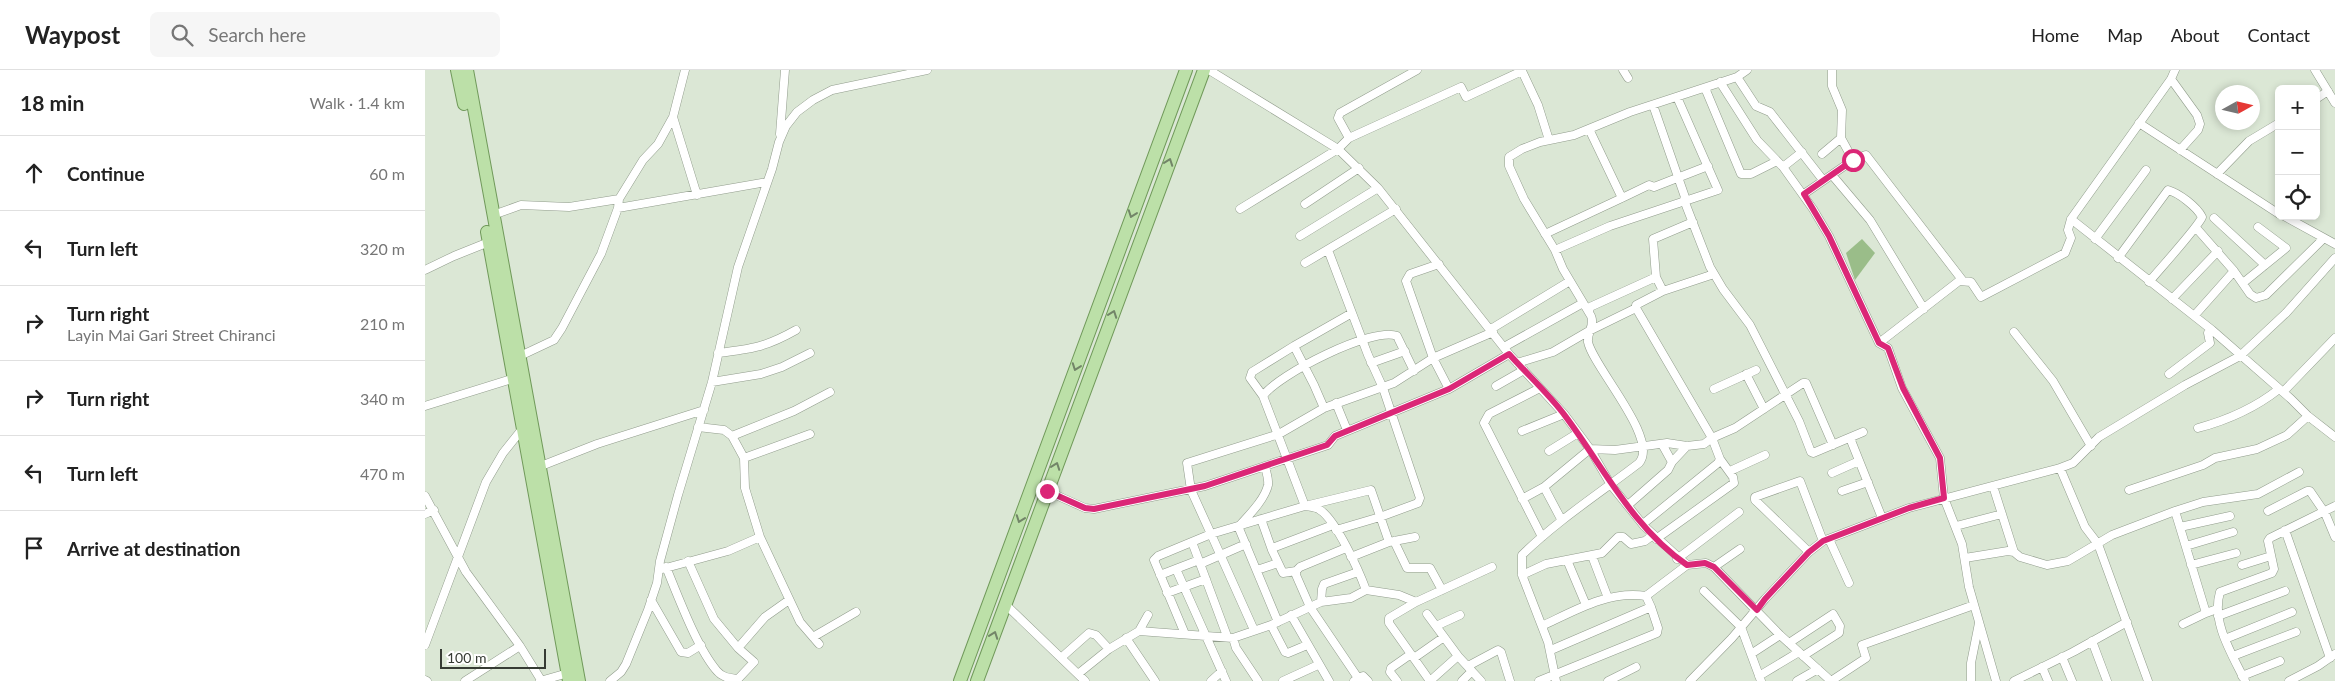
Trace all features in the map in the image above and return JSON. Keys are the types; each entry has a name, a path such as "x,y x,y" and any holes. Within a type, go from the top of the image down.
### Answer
{"main road":[{"path":"457,70 569,677"},
{"path":"467,70 579,681"},
{"path":"960,681 1186,70"},
{"path":"977,681 1204,70"},
{"path":"1012,539 1028,545"}],"street":[{"path":"520,356 556,338 601,254 618,204 643,160 658,144 673,117 685,70"},
{"path":"779,141 785,70"},
{"path":"610,681 621,672 626,664 651,600 678,495 712,382 737,268 779,141 786,126 797,112 813,100 832,90 927,70"},
{"path":"1209,70 1338,149 1359,168 1397,209 1517,364 1564,414 1590,449 1611,485 1628,506 1655,537 1677,559 1687,565"},
{"path":"1349,138 1338,118 1340,113 1417,70"},
{"path":"1623,70 1628,78"},
{"path":"1556,679 1551,650 1522,575 1522,555 1561,519 1575,512 1643,459 1643,444 1626,406 1588,341 1589,331 1593,323 1589,312 1524,198 1509,161 1513,154 1522,149 1549,140 1574,135 1737,76 1747,70"},
{"path":"1832,70 1833,86 1842,110 1841,138 1853,160"},
{"path":"1879,343 1925,309 1954,284 1963,281 1971,282 1981,297 2038,269 2065,253 2071,238 2068,230 2071,219 2171,79 2175,70"},
{"path":"2315,70 2335,103"},
{"path":"1240,208 1338,149 1349,138 1461,87 1466,97 1522,71 1538,105 1549,140"},
{"path":"1737,76 1755,106 1770,112 1823,180"},
{"path":"2171,79 2197,115 2200,124 2198,130 2180,150"},
{"path":"1720,82 1757,140 1780,164 1804,194 1829,236 1879,343 1888,348 1903,388 1940,458 1944,498 1956,526 1965,558 1974,606 1997,681"},
{"path":"1705,88 1741,174 1751,174 1780,164 1802,152"},
{"path":"2320,96 2328,91"},
{"path":"1555,250 1611,226 1718,190 1677,97"},
{"path":"1653,105 1685,200 1714,274 1750,325 1784,395 1799,421 1811,452 1813,454 1863,432"},
{"path":"673,117 697,195"},
{"path":"2139,123 2275,211"},
{"path":"2217,174 2249,141 2275,125"},
{"path":"1589,129 1622,198"},
{"path":"1821,154 1841,138"},
{"path":"1804,194 1853,160 1866,155 1963,281"},
{"path":"1545,234 1649,185 1655,187 1708,166"},
{"path":"1305,204 1359,168"},
{"path":"2095,239 2146,170"},
{"path":"1832,175 1870,220 1925,309"},
{"path":"493,215 521,206 618,204 697,195 767,182"},
{"path":"1300,236 1378,188"},
{"path":"2118,258 2168,190 2199,212 2202,218 2200,223 2149,282"},
{"path":"1305,264 1397,209"},
{"path":"2213,218 2265,265"},
{"path":"2071,219 2118,258 2212,330 2308,416 2335,437"},
{"path":"2291,220 2335,244"},
{"path":"1663,291 1656,278 1653,239 1693,222"},
{"path":"2243,283 2286,248 2258,227"},
{"path":"2193,230 2198,230 2218,251 2250,294 2256,298 2266,295 2323,239"},
{"path":"425,270 489,242"},
{"path":"1272,550 1275,547 1334,527 1380,518 1418,503 1420,498 1383,388 1371,363 1328,250"},
{"path":"2172,299 2218,251"},
{"path":"1690,681 1809,552 1826,540 1882,518 1944,498 2060,468 2073,462 2099,437 2185,385 2240,356 2285,313 2335,258"},
{"path":"1439,264 1410,274 1406,281 1433,358 1449,389"},
{"path":"2193,316 2234,271"},
{"path":"1517,364 1553,352 1589,331 1636,308 1639,302 1663,291 1714,274"},
{"path":"1589,312 1590,307 1656,278"},
{"path":"1254,630 1222,555 1191,490 1187,463 1279,434 1324,408 1383,388 1433,358 1492,330 1570,281"},
{"path":"1047,491 1085,508 1094,509 1191,490 1327,445 1335,436 1347,430 1392,414 1449,389 1583,303"},
{"path":"1522,575 1546,564 1593,556 1607,550 1611,542 1619,537 1631,544 1655,537 1733,483 1734,480 1730,471 1719,459 1712,438 1636,308"},
{"path":"1305,506 1279,434 1263,396 1250,378 1250,375 1293,346 1352,312"},
{"path":"718,353 757,349 772,344 796,330"},
{"path":"2169,374 2210,343 2208,332 2212,330"},
{"path":"2014,332 2053,381 2091,446"},
{"path":"1263,396 1304,365 1362,340 1392,333 1397,336 1414,371"},
{"path":"2198,428 2227,420 2281,390 2335,338"},
{"path":"1293,346 1324,408"},
{"path":"1371,363 1405,351"},
{"path":"712,382 761,374 782,367 810,353"},
{"path":"1496,386 1523,370"},
{"path":"1714,389 1756,370"},
{"path":"1746,374 1764,409"},
{"path":"425,406 515,378"},
{"path":"1522,499 1544,487 1590,449 1621,449 1643,444 1675,443 1687,446 1703,444 1735,428 1784,395 1806,383 1833,445"},
{"path":"1485,414 1540,388"},
{"path":"1540,388 1489,414 1484,424 1542,537"},
{"path":"732,436 794,411 830,392"},
{"path":"1336,403 1347,430"},
{"path":"541,466 597,444 704,410"},
{"path":"1521,431 1564,414"},
{"path":"2129,490 2203,465 2215,458 2257,449 2287,435 2308,416"},
{"path":"425,646 486,482 503,453 524,426"},
{"path":"698,428 724,430 732,436 744,458 745,488 759,537 804,628 816,641 856,612"},
{"path":"1549,451 1578,433"},
{"path":"744,458 810,434"},
{"path":"1850,438 1882,518"},
{"path":"1662,444 1672,462"},
{"path":"1628,506 1668,470 1672,462 1687,446"},
{"path":"1730,471 1765,455"},
{"path":"1643,524 1718,463 1719,459"},
{"path":"1832,473 1859,461"},
{"path":"1239,525 1252,512 1268,488 1269,482 1265,466"},
{"path":"2060,468 2085,527 2098,544 2148,681"},
{"path":"1965,558 2008,551 2014,552 2020,557 2047,565 2068,561 2112,536 2175,511 2203,502 2258,494 2299,472"},
{"path":"1809,552 1755,500 1755,497 1800,480 1826,540 1849,583"},
{"path":"1842,491 1868,482"},
{"path":"1993,486 2014,552"},
{"path":"1544,487 1561,519"},
{"path":"1185,634 1154,560 1158,556 1211,534 1239,525 1371,490 1380,518 1407,568 1430,568 1442,590"},
{"path":"2268,511 2310,491 2325,513 2335,536"},
{"path":"425,496 457,557 520,646 541,681 569,677"},
{"path":"1305,506 1321,510 1334,527 1351,557 1366,590"},
{"path":"2280,660 2243,678 2225,639 2217,612 2219,595 2222,590 2272,573 2269,538 2325,513 2335,506"},
{"path":"425,514 434,510"},
{"path":"2175,511 2206,613"},
{"path":"1677,559 1739,512"},
{"path":"1956,526 2002,514"},
{"path":"2180,527 2230,516"},
{"path":"1261,519 1272,550 1283,573 1296,571 1346,548"},
{"path":"1239,525 1257,570 1285,652 1288,653 1307,645"},
{"path":"2285,530 2332,656 2292,680"},
{"path":"2186,546 2233,532"},
{"path":"658,572 666,566 728,551 759,537"},
{"path":"1351,557 1392,541 1415,537"},
{"path":"1192,542 1230,637 1257,681"},
{"path":"1160,576 1222,555 1246,544"},
{"path":"1714,567 1740,549"},
{"path":"2191,565 2236,553"},
{"path":"1593,556 1608,598"},
{"path":"2242,565 2271,556"},
{"path":"1567,560 1586,605"},
{"path":"666,566 682,607 717,672 727,678 738,679 754,662 738,648 714,619 688,561"},
{"path":"1257,570 1278,563"},
{"path":"1542,626 1586,605 1608,598 1647,596 1687,565 1705,563 1714,567 1780,635 1831,681 1866,658 1862,645 1974,606"},
{"path":"1458,656 1430,681 1387,620 1416,602 1493,567"},
{"path":"1176,569 1226,681"},
{"path":"1296,571 1310,607 1356,679 1363,676 1368,681"},
{"path":"1321,602 1321,589 1324,584 1358,572"},
{"path":"1167,592 1206,579"},
{"path":"1078,674 1109,649 1139,631 1230,637 1275,623 1321,602 1351,598 1366,590 1399,595 1416,602"},
{"path":"1705,591 1741,627 1760,678 1839,633 1840,626 1833,614 1831,614 1789,642"},
{"path":"2183,624 2206,613 2217,612 2285,591"},
{"path":"1539,681 1556,679 1657,633 1659,628 1647,596"},
{"path":"651,600 681,652 688,652 701,645"},
{"path":"738,648 765,617 789,600"},
{"path":"1005,604 1085,681"},
{"path":"1551,650 1651,607"},
{"path":"2225,639 2291,612"},
{"path":"1427,614 1458,656 1481,681"},
{"path":"1139,631 1148,615"},
{"path":"1291,615 1318,665 1329,681"},
{"path":"1436,626 1460,615"},
{"path":"1971,681 1971,663 1979,621"},
{"path":"2014,681 2127,622"},
{"path":"2233,656 2296,632"},
{"path":"1062,657 1089,633 1096,635 1109,649"},
{"path":"1751,654 1780,635"},
{"path":"1397,681 1390,672 1391,668 1444,637"},
{"path":"1126,638 1155,681"},
{"path":"2092,641 2107,681"},
{"path":"465,681 520,646"},
{"path":"1462,681 1470,668 1498,650 1501,652 1510,681"},
{"path":"2062,657 2073,681"},
{"path":"1283,681 1318,665"},
{"path":"1608,681 1637,667"},
{"path":"2042,667 2048,681"},
{"path":"1797,681 1817,669"},
{"path":"1211,681 1222,671"}],"green space":[{"path":"1862,239 1875,253 1855,280 1846,253"}],"route":[{"path":"1047,491 1085,508 1094,509 1171,495 1205,486 1327,445 1335,436 1347,430 1392,414 1449,389 1509,354 1564,414 1590,449 1611,485 1644,526 1677,559 1687,565 1705,563 1714,567 1757,610 1809,552 1823,541 1909,508 1944,498 1940,458 1931,445 1903,388 1888,348 1879,343 1829,236 1804,194 1853,160"}]}
